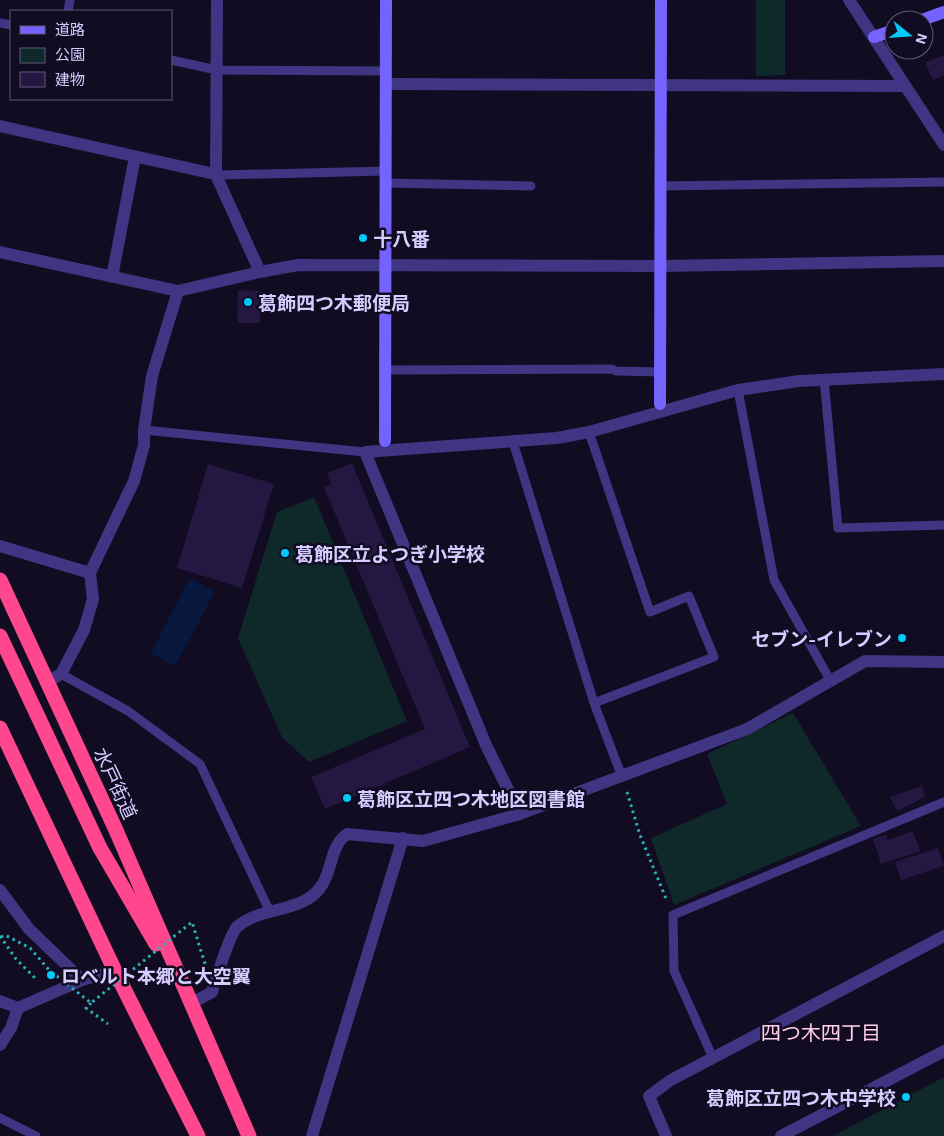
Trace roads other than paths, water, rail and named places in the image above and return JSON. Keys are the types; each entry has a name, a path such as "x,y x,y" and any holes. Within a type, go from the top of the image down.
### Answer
{"highway":[{"name":"水戸街道","path":"0,580 115,828 249,1136"},
{"name":"水戸街道","path":"0,636 100,848 190,1004"},
{"path":"0,728 114,971 198,1136"},
{"path":"162,1068 191,1136"}],"street":[{"path":"217,0 217,175 260,272"},
{"path":"385,445 386,0"},
{"path":"660,408 661,0"},
{"path":"849,0 944,145"},
{"path":"874,38 884,34"},
{"path":"386,78 661,86 905,86"},
{"path":"0,126 217,175"},
{"path":"112,277 135,157"},
{"path":"0,252 178,291 298,265 660,266 944,261"},
{"path":"48,682 61,674 84,630 93,599 90,573 134,481 144,445 144,430 152,376 178,291"},
{"path":"520,814 486,745 365,452 385,445 513,442 589,432 660,408 738,390 824,380 944,374"},
{"path":"0,546 90,573"},
{"path":"190,1004 212,992 236,928 248,920 298,904 321,888 338,840 347,834 423,841 520,814 747,728 865,661 944,662"},
{"path":"312,1136 403,838"},
{"path":"0,890 29,929 82,980"},
{"path":"666,1136 649,1096 671,1080 944,936"},
{"path":"0,1001 18,1008 82,980 114,971"},
{"path":"0,1045 11,1028 18,1008"},
{"path":"781,1136 944,1051"},
{"path":"242,1120 258,1136"}],"lane":[{"path":"172,60 217,70 386,78"},
{"path":"217,175 386,177 531,186"},
{"path":"660,186 944,182"},
{"path":"385,370 612,369 660,372"},
{"path":"824,380 838,528 944,526"},
{"path":"738,390 774,580 830,680"},
{"path":"144,430 365,452"},
{"path":"589,432 650,612 689,596 714,658 594,703"},
{"path":"513,442 594,703 622,776"},
{"path":"61,674 128,711 200,764 270,912"},
{"path":"712,1058 674,971 673,916 944,802"},
{"path":"0,1118 36,1136"}],"water":[{"path":"190,578 215,592 175,666 151,653"}],"place":[{"name":"十八番","path":"363,238"},
{"name":"葛飾四つ木郵便局","path":"248,302"},
{"name":"葛飾区立よつぎ小学校","path":"285,553"},
{"name":"セブン-イレブン","path":"902,638"},
{"name":"葛飾区立四つ木地区図書館","path":"347,798"},
{"name":"ロベルト本郷と大空翼","path":"51,975"},
{"name":"葛飾区立四つ木中学校","path":"906,1097"}],"district":[{"name":"四つ木四丁目","path":"821,1032"}]}
